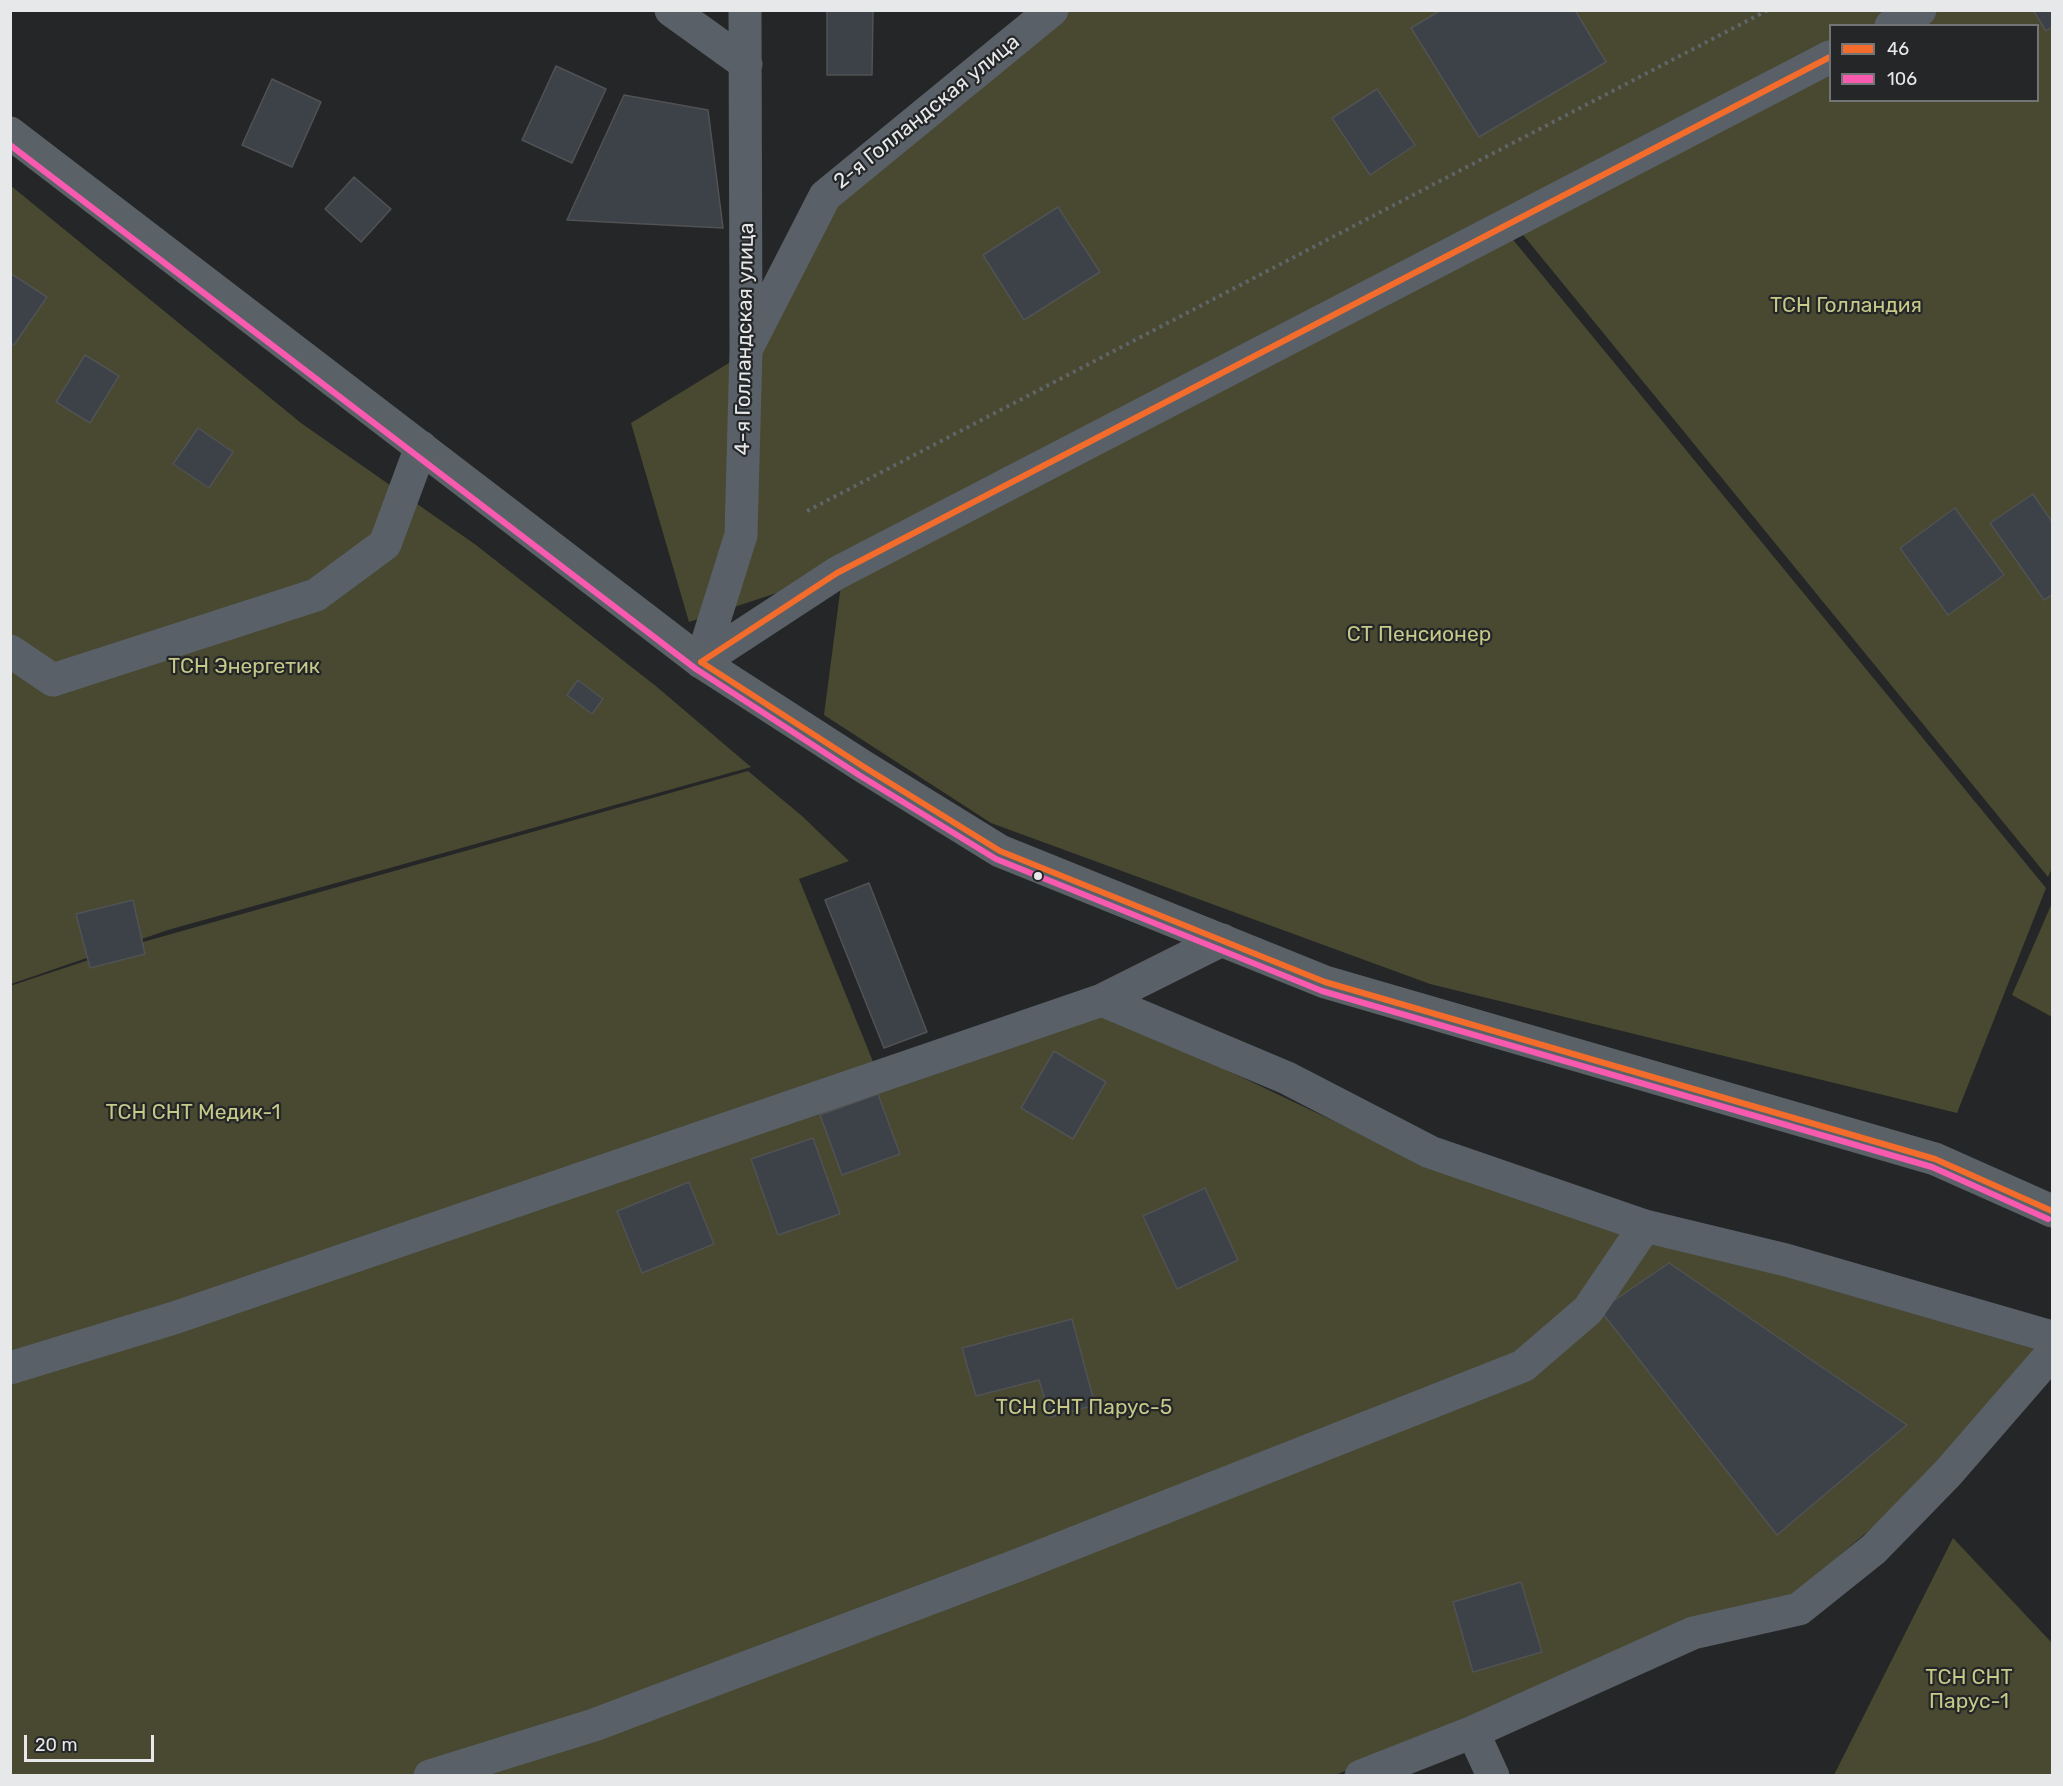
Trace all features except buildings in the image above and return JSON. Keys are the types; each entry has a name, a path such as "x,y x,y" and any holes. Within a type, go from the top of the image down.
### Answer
{"main road":[{"path":"10,133 702,662 864,767 1000,851 1325,982 1935,1159 2052,1210"}],"street":[{"path":"671,10 746,64"},
{"name":"4-я Голландская улица","path":"702,662 741,535 746,350 745,10"},
{"name":"2-я Голландская улица","path":"746,350 825,196 1052,10"},
{"path":"1895,24 1920,10"},
{"path":"702,662 837,573 1829,58"},
{"path":"10,651 53,680 316,595 384,544 421,447"},
{"path":"10,1368 186,1314 1102,1000 1222,940"},
{"path":"1102,1000 1287,1078 1430,1152 1645,1226 1786,1260 2052,1337"},
{"path":"430,1776 617,1716 1021,1564 1523,1366 1588,1310 1645,1226"},
{"path":"1361,1776 1473,1732 1693,1632 1799,1609 1874,1549 1948,1473 2052,1353"},
{"path":"1473,1732 1493,1776"}],"path":[{"path":"807,511 1768,10"}],"green space":[{"name":"ТСН Голландия","path":"1058,11 2052,11 2052,868 2048,877 1506,214 837,573 689,622 631,423 750,350 827,199"},
{"name":"ТСН Энергетик","path":"10,185 301,423 476,545 657,687 751,767 168,930 11,984"},
{"name":"СТ Пенсионер","path":"1501,225 2046,888 1957,1113 1430,984 991,823 824,715 842,577"},
{"name":"ТСН СНТ Медик-1","path":"748,771 802,816 849,861 799,879 876,1069 11,1361 10,986 143,942"},
{"path":"2052,903 2052,1017 2012,995"},
{"name":"ТСН СНТ Парус-5","path":"1107,1013 1426,1165 1656,1239 2042,1351 1898,1506 1788,1599 1335,1775 11,1776 11,1374"},
{"name":"ТСН СНТ Парус-1","path":"1953,1538 2052,1643 2052,1775 1834,1775"}],"transit line":[{"name":"46","path":"701,662 837,573 1829,58"},
{"name":"106","path":"10,145 696,669 859,775 996,859 1322,991 1932,1167 2048,1219"},
{"name":"46","path":"701,662 1000,851 1325,982 1935,1159 2052,1211"}]}
